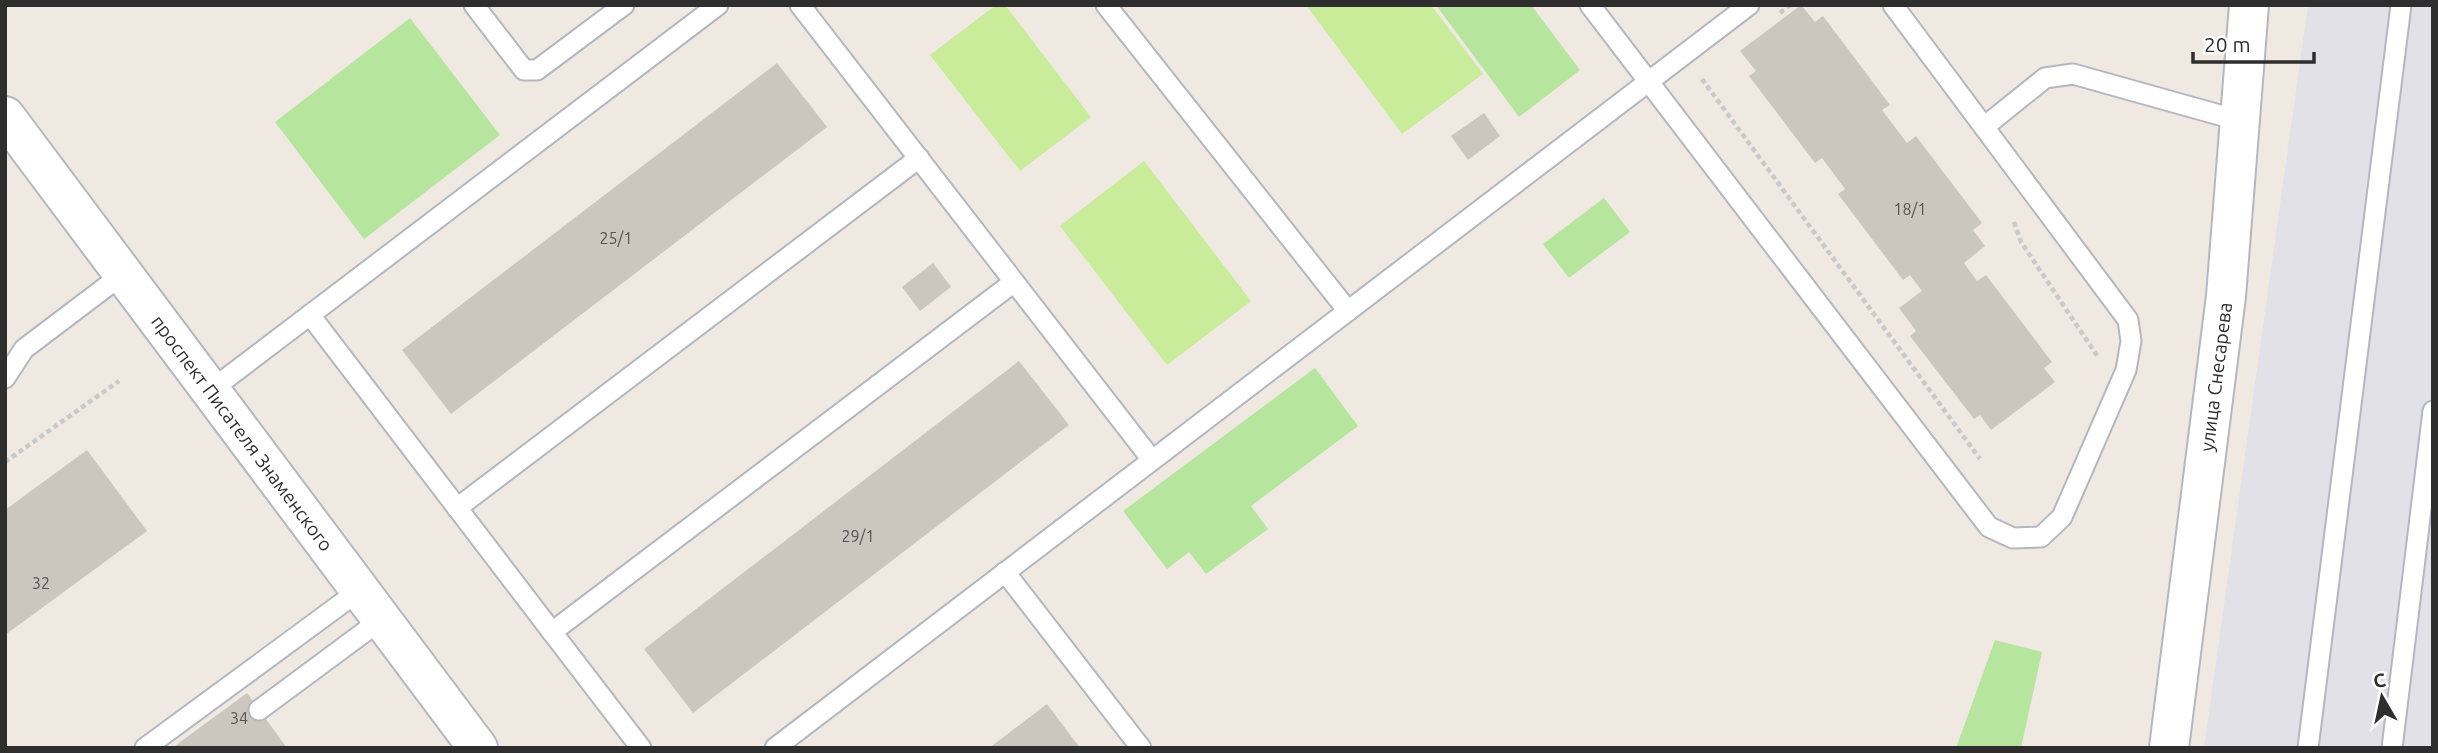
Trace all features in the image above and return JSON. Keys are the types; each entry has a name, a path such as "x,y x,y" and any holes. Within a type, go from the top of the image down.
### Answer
{"street":[{"name":"улица Снесарева","path":"2169,748 2226,296 2249,5"},
{"name":"проспект Писателя Знаменского","path":"5,117 478,748"}],"lane":[{"path":"474,5 524,70 537,71 624,5"},
{"path":"211,390 718,5"},
{"path":"800,5 1152,460"},
{"path":"1106,5 1348,311"},
{"path":"1590,5 1989,527 2012,538 2041,537 2062,517 2126,370 2131,341 2128,320 1893,5"},
{"path":"775,748 1749,5"},
{"path":"2308,748 2401,5"},
{"path":"1984,127 2045,78 2073,74 2241,121"},
{"path":"457,508 919,158"},
{"path":"5,378 24,349 123,274"},
{"path":"552,632 1014,282"},
{"path":"310,315 641,748"},
{"path":"2392,748 2433,411"},
{"path":"1005,572 1141,748"},
{"path":"259,710 371,605"},
{"path":"145,748 371,605"}],"path":[{"path":"1684,55 1981,461"},
{"path":"2012,218 2021,242 2102,362"},
{"path":"5,462 119,381"}],"shaded area":[{"path":"2308,5 2433,5 2433,748 2204,748"}],"green space":[{"path":"996,5 1005,5 1091,117 1020,171 930,55"},
{"path":"1306,5 1431,5 1483,74 1402,134"},
{"path":"1436,5 1531,5 1580,70 1519,117"},
{"path":"410,18 500,135 364,239 275,122"},
{"path":"1144,161 1251,301 1167,365 1060,226"},
{"path":"1604,198 1630,232 1569,278 1543,244"},
{"path":"1315,368 1358,426 1251,506 1268,529 1206,574 1189,552 1167,569 1123,511"},
{"path":"1995,640 2042,652 2021,748 1956,748"}],"building":[{"path":"1801,5 1815,22 1823,16 1890,105 1882,110 1907,143 1916,136 1982,223 1973,230 1985,246 1964,263 1977,281 1986,275 2052,362 2044,368 2055,382 1991,430 1980,415 1974,419 1910,336 1916,331 1899,308 1922,291 1910,275 1903,280 1838,194 1845,189 1822,158 1815,163 1749,76 1756,71 1740,51"},
{"path":"777,63 827,127 451,414 402,350"},
{"path":"1484,113 1500,136 1468,160 1451,136"},
{"path":"933,263 951,287 920,311 902,287"},
{"path":"1019,361 1069,425 693,713 644,649"},
{"path":"87,450 147,531 5,635 5,510"},
{"path":"247,693 287,748 172,748"},
{"path":"1047,704 1080,748 989,748"}]}
